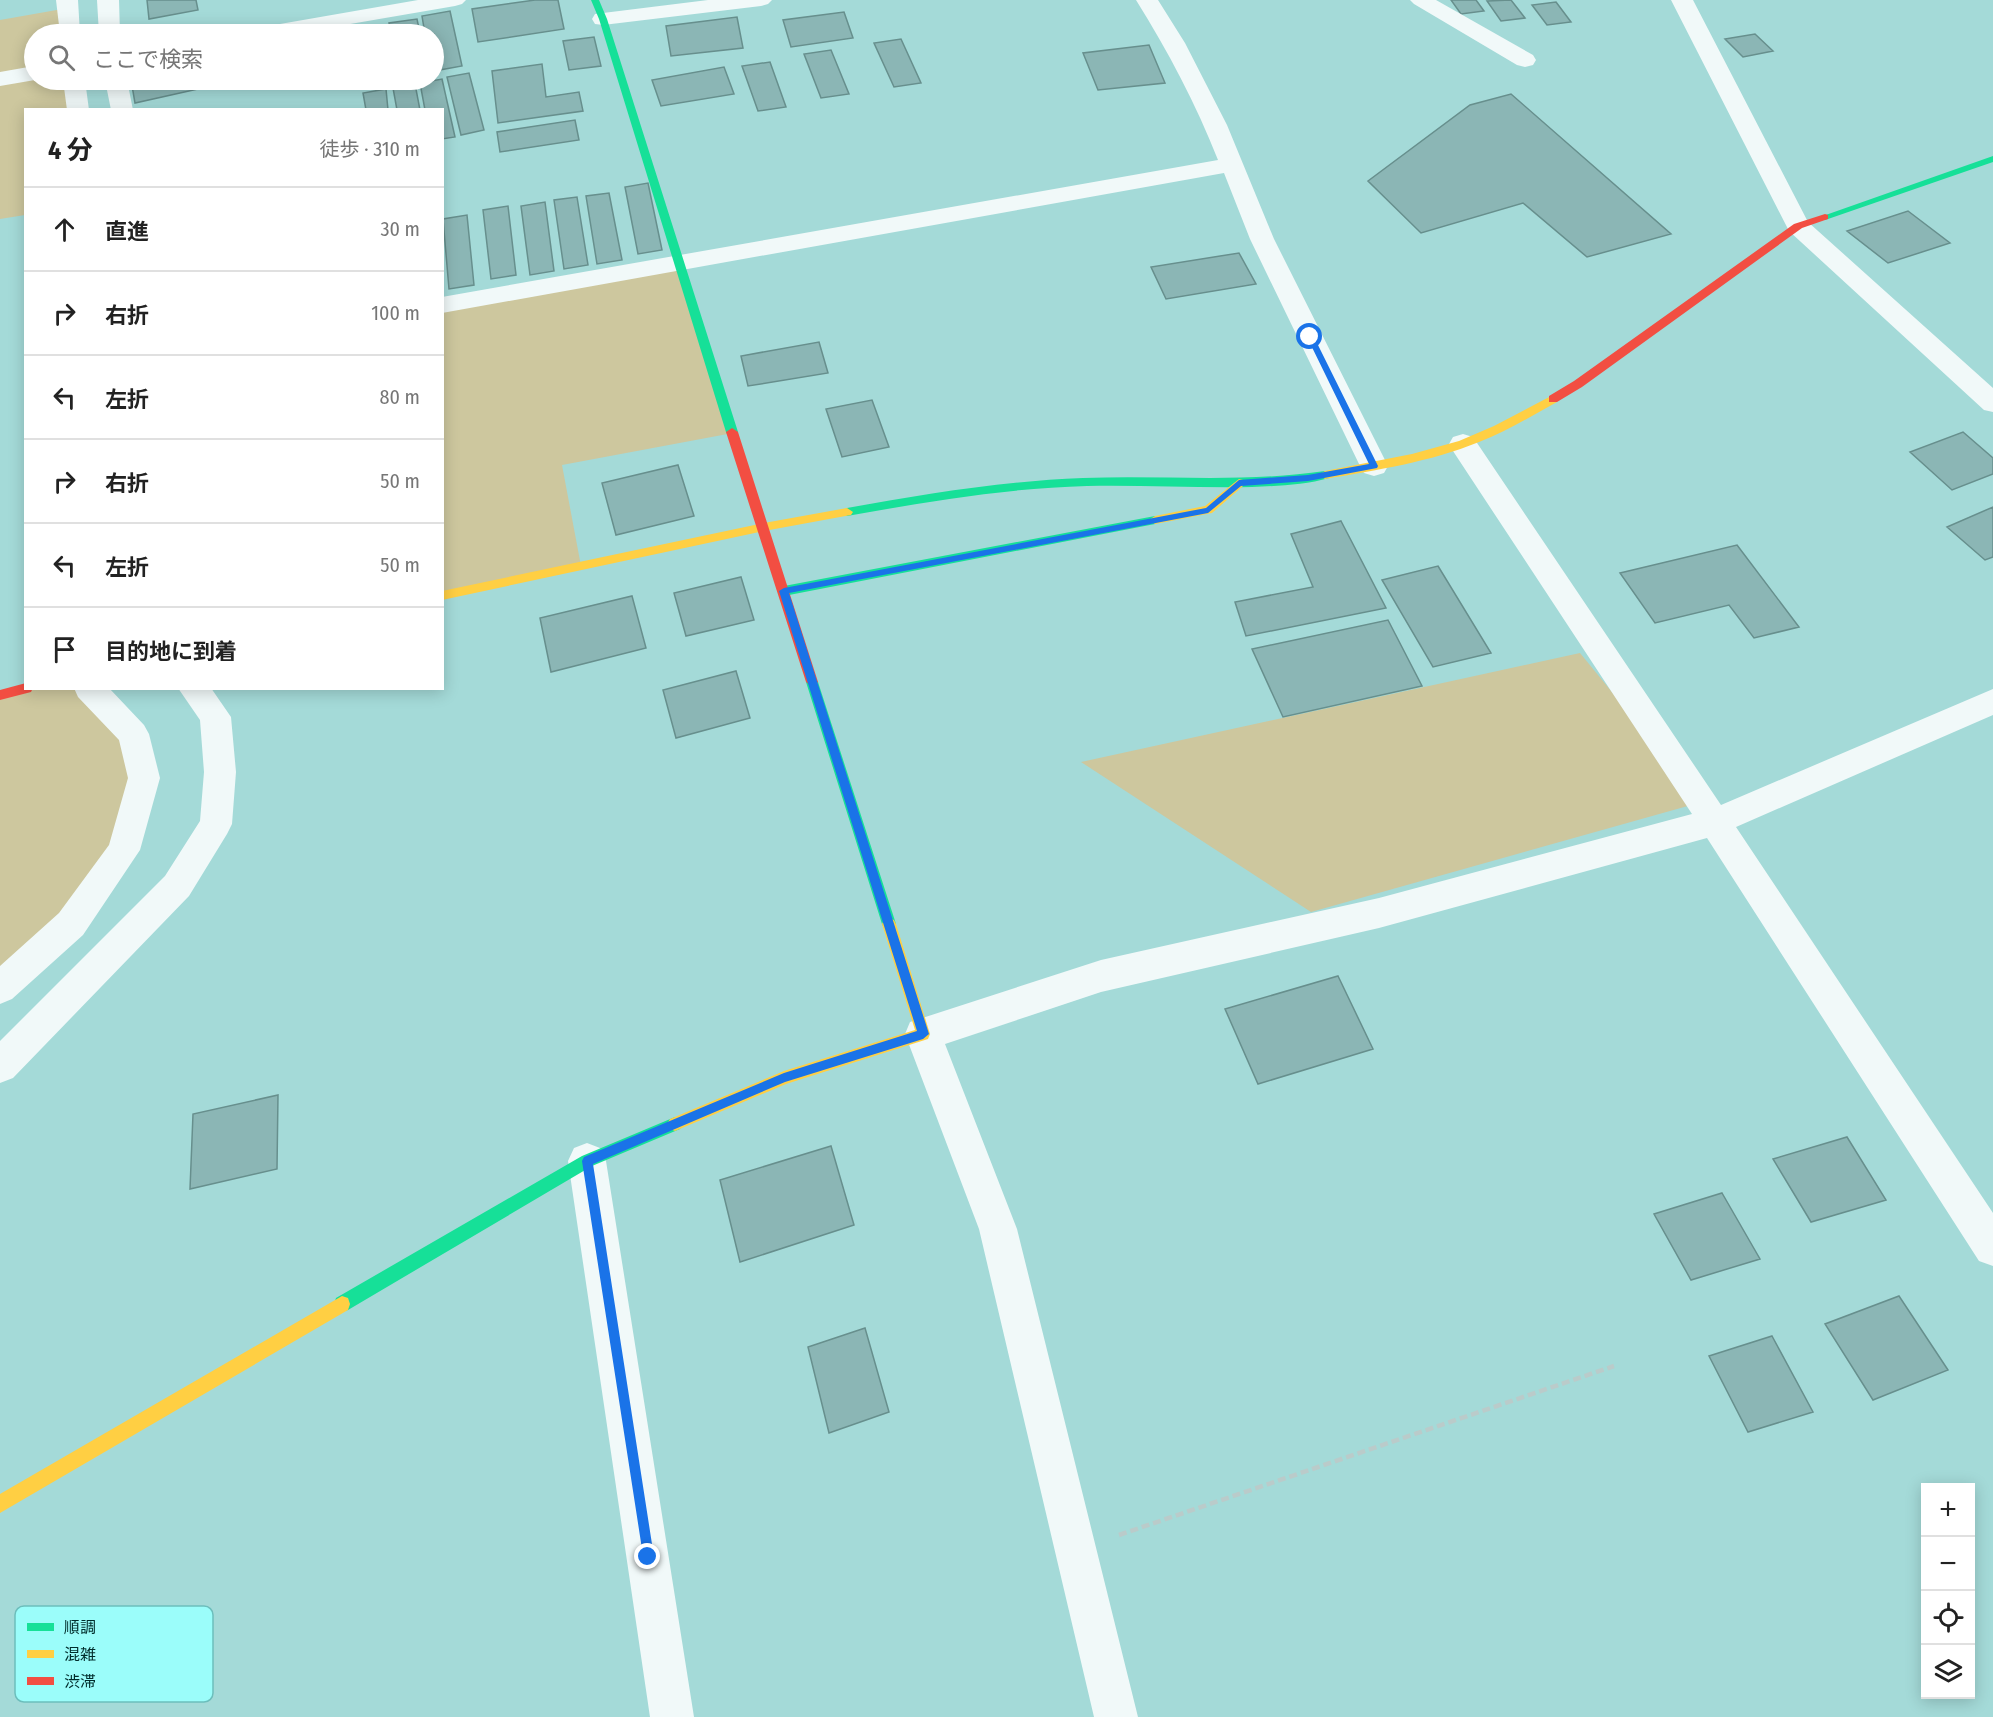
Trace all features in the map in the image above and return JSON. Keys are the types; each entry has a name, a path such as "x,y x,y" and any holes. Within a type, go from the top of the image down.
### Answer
{"street":[{"path":"67,0 69,24"},
{"path":"108,0 109,24"},
{"path":"315,24 455,0"},
{"path":"760,0 599,9 923,1034 998,1229 1116,1717"},
{"path":"1147,0 1174,42 1216,125 1262,239 1374,466"},
{"path":"1421,0 1525,60"},
{"path":"1682,0 1798,226 1993,403"},
{"path":"0,79 24,75"},
{"path":"75,90 78,108"},
{"path":"118,90 122,108"},
{"path":"444,596 764,527 978,492 1071,483 1239,483 1308,478 1374,466 1463,444 1524,416 1578,384 1798,226 1993,159"},
{"path":"444,305 1233,164"},
{"path":"1463,444 1715,822 1993,1247"},
{"path":"784,591 1208,510 1239,483"},
{"path":"0,695 24,689"},
{"path":"0,988 71,924 124,850 144,778 133,734 91,690"},
{"path":"0,1066 177,886 216,824 220,772 215,717 195,690"},
{"path":"0,1504 587,1161 784,1078 961,1024 1101,976 1378,913 1715,822 1993,701"},
{"path":"587,1161 672,1717"}],"path":[{"path":"1076,1550 1614,1366"}],"shaded area":[{"path":"68,8 69,24 24,24 24,70 0,74 0,20"},
{"path":"0,79 24,79 24,90 75,90 78,108 24,108 24,215 0,219"},
{"path":"678,262 733,433 562,465 581,566 444,596 444,305"},
{"path":"1580,653 1702,802 1311,912 1081,762"},
{"path":"24,690 90,690 133,734 136,805 104,877 0,987 0,695"}],"building":[{"path":"147,0 196,0 198,10 149,19"},
{"path":"535,0 558,0 564,29 478,42 472,9"},
{"path":"1451,0 1476,0 1484,11 1461,14"},
{"path":"1511,0 1525,18 1501,21 1487,1"},
{"path":"1556,2 1571,22 1547,25 1532,5"},
{"path":"450,11 462,66 444,69 444,24 423,24 422,16"},
{"path":"844,12 853,38 791,47 783,20"},
{"path":"737,17 743,48 671,56 666,26"},
{"path":"417,19 418,24 389,24"},
{"path":"1755,34 1773,51 1743,57 1725,39"},
{"path":"594,37 601,66 569,70 563,41"},
{"path":"901,39 921,83 894,87 874,43"},
{"path":"1149,45 1165,83 1098,90 1083,53"},
{"path":"831,50 849,94 821,98 804,54"},
{"path":"770,62 786,107 758,111 742,66"},
{"path":"542,64 546,97 579,92 583,111 498,123 492,71"},
{"path":"724,67 734,94 661,106 652,80"},
{"path":"469,73 484,130 461,135 447,77"},
{"path":"444,88 455,137 444,139 444,108 425,108 421,90 444,90"},
{"path":"133,90 194,90 135,103"},
{"path":"386,90 388,108 366,108 363,93"},
{"path":"393,90 416,90 420,108 397,108"},
{"path":"1511,94 1671,234 1587,257 1523,203 1421,233 1368,181 1470,105"},
{"path":"575,120 579,140 500,152 497,132"},
{"path":"648,183 662,250 638,254 625,187"},
{"path":"609,193 622,260 597,264 586,196"},
{"path":"577,197 588,265 564,269 554,200"},
{"path":"545,202 554,271 530,275 521,206"},
{"path":"508,206 516,275 491,279 483,210"},
{"path":"1908,211 1950,243 1888,263 1847,231"},
{"path":"467,215 474,285 449,289 444,219"},
{"path":"1239,253 1256,284 1166,299 1151,267"},
{"path":"819,342 828,373 748,386 741,356"},
{"path":"872,400 889,447 842,457 826,409"},
{"path":"1963,432 1993,458 1993,474 1952,490 1910,452"},
{"path":"678,465 694,516 616,535 602,483"},
{"path":"1993,507 1993,557 1985,560 1947,527"},
{"path":"1341,521 1386,608 1246,636 1235,602 1313,587 1291,534"},
{"path":"1737,545 1799,627 1754,638 1729,605 1655,623 1620,573"},
{"path":"1438,566 1491,653 1433,667 1382,580"},
{"path":"741,577 754,620 686,636 674,593"},
{"path":"632,596 646,648 551,672 540,618"},
{"path":"1388,620 1422,686 1283,717 1252,649"},
{"path":"736,671 750,718 676,738 663,690"},
{"path":"1338,976 1373,1049 1258,1084 1225,1009"},
{"path":"278,1095 277,1169 190,1189 193,1114"},
{"path":"1847,1137 1886,1200 1811,1222 1773,1159"},
{"path":"831,1146 854,1225 740,1262 720,1180"},
{"path":"1722,1193 1760,1259 1691,1280 1654,1214"},
{"path":"1899,1296 1948,1370 1873,1400 1825,1324"},
{"path":"865,1328 889,1412 829,1433 808,1347"},
{"path":"1772,1336 1813,1412 1748,1432 1709,1356"}],"traffic: fast":[{"path":"595,0 603,19 732,432"},
{"path":"1825,217 1993,159"},
{"path":"847,512 1024,486 1113,481 1265,482 1325,475"},
{"path":"784,591 1155,520"},
{"path":"812,682 889,924"},
{"path":"342,1304 587,1161 675,1124"}],"traffic: slow":[{"path":"1325,475 1377,466 1463,444 1498,429 1553,399"},
{"path":"1155,520 1208,510 1239,483"},
{"path":"444,596 764,527 847,512"},
{"path":"675,1124 784,1078 923,1034 889,924"},
{"path":"0,1504 342,1304"}],"traffic: jam":[{"path":"1553,399 1578,384 1798,226 1825,217"},
{"path":"732,432 812,682"},
{"path":"0,695 24,689"}],"route":[{"path":"648,1557 587,1161 784,1078 923,1034 784,591 1208,510 1239,483 1308,478 1374,466 1310,337"}]}
